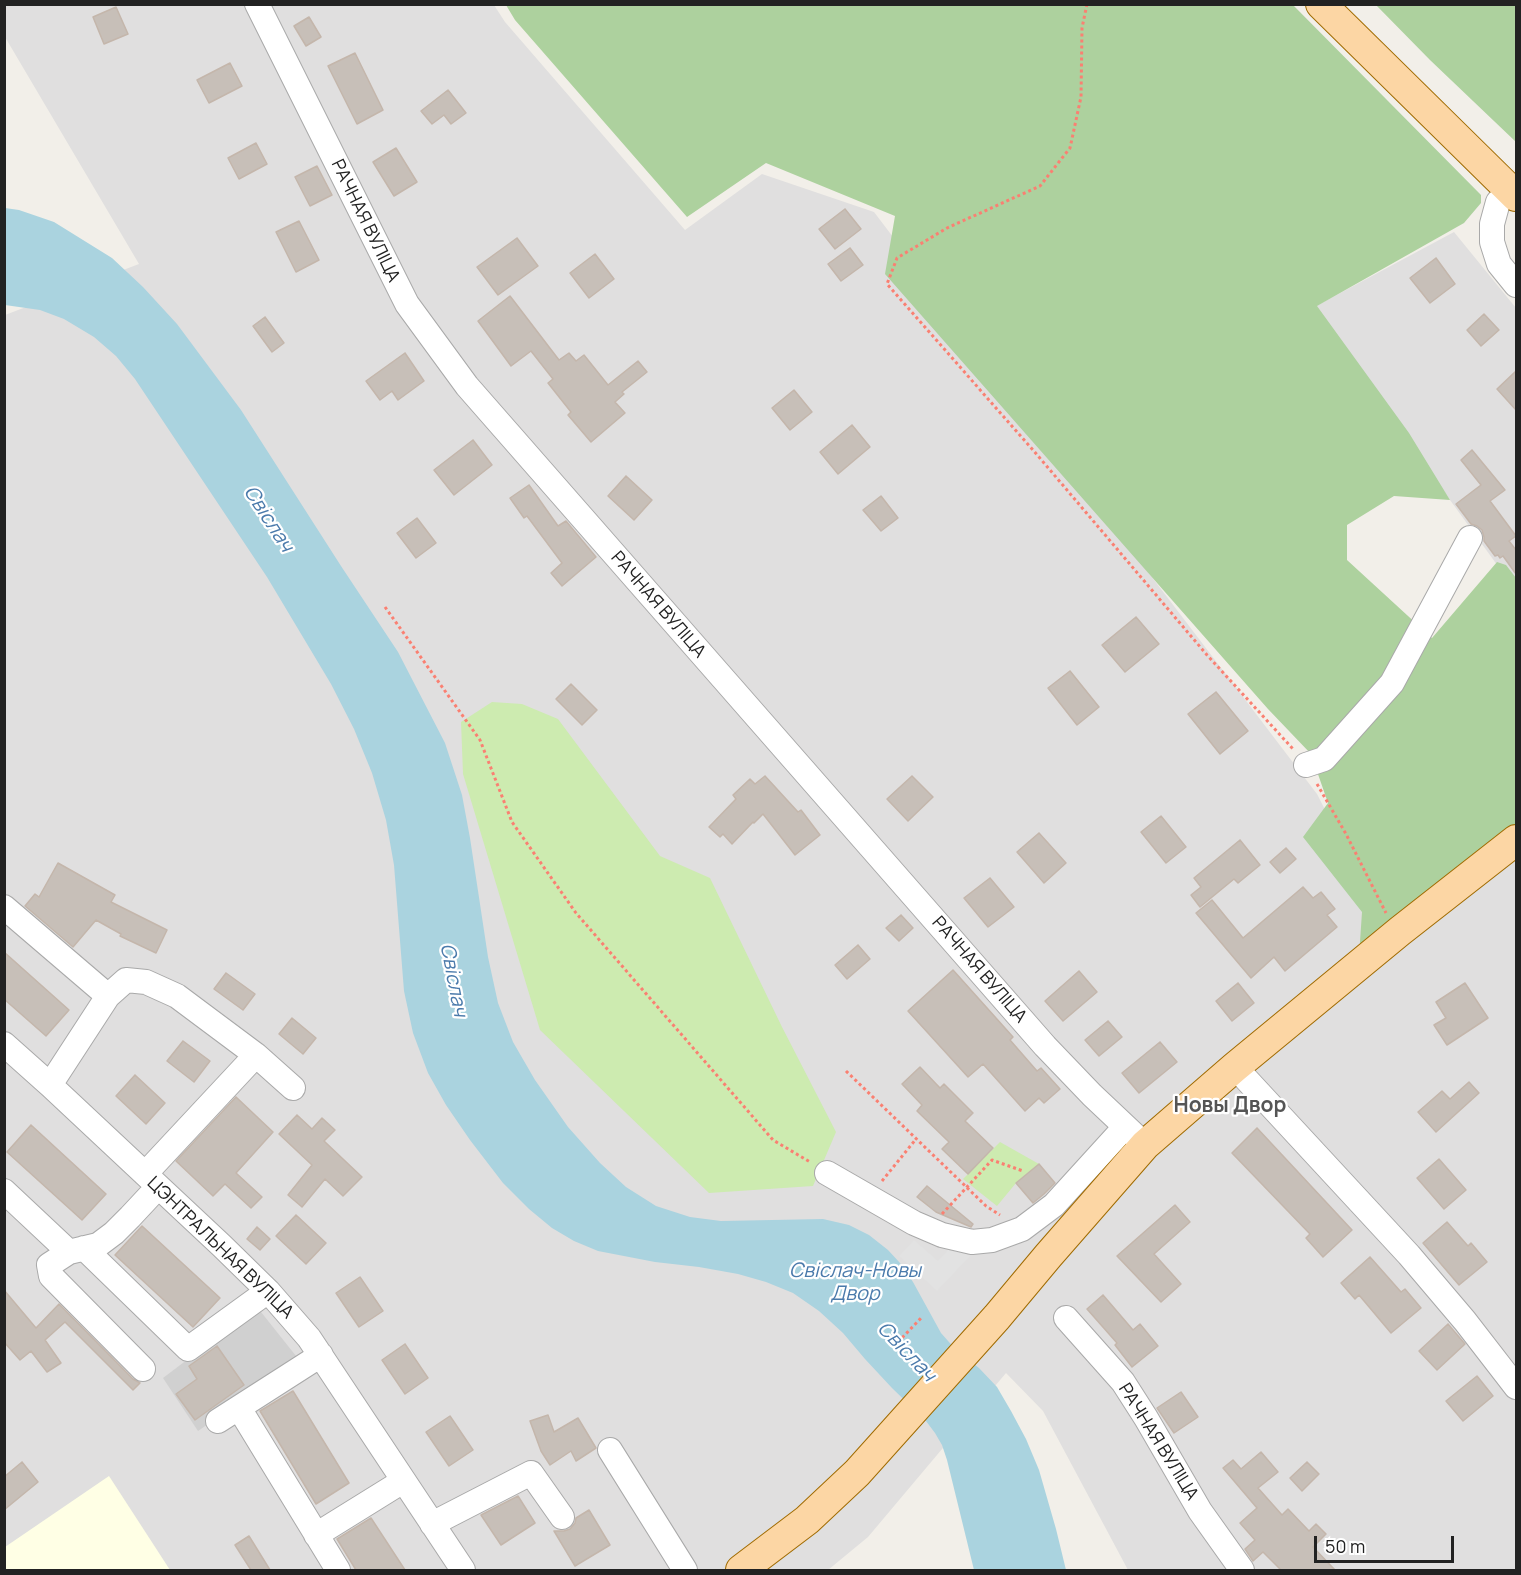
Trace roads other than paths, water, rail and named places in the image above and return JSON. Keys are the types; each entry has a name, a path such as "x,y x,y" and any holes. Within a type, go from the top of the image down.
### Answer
{"main road":[{"path":"1321,4 1513,193"},
{"path":"741,1570 799,1526 857,1473 998,1317 1048,1256 1135,1136 1234,1067 1400,931 1516,840"}],"street":[{"name":"РАЧНАЯ ВУЛІЦА","path":"257,4 406,304 467,386 1045,1046 1135,1136"},
{"path":"1513,193 1498,202 1492,224 1492,242 1499,264 1516,285"},
{"path":"1306,765 1324,759 1392,683 1470,538"},
{"path":"4,907 108,996"},
{"path":"50,1084 108,996 126,980 146,982 177,996 256,1055 293,1088"},
{"name":"ЦЭНТРАЛЬНАЯ ВУЛІЦА","path":"4,1044 50,1084 268,1291 321,1355 463,1570"},
{"path":"143,1369 51,1276 49,1265 77,1250 98,1245 114,1233 151,1180 256,1055"},
{"path":"1234,1067 1410,1255 1466,1321 1516,1387"},
{"path":"827,1173 914,1223 942,1235 972,1242 992,1240 1022,1229 1135,1136"},
{"path":"4,1191 77,1250 188,1349 268,1291"},
{"name":"РАЧНАЯ ВУЛІЦА","path":"1066,1318 1123,1382 1200,1511 1242,1570"},
{"path":"218,1421 321,1355"},
{"path":"238,1408 338,1570"},
{"path":"610,1450 686,1570"},
{"path":"432,1524 531,1473 562,1517"},
{"path":"316,1535 403,1481"}],"water":[{"path":"5,208 19,210 54,222 112,258 177,324 241,410 398,652 445,743 462,795 488,957 498,1003 513,1042 535,1080 568,1127 600,1163 626,1187 656,1206 690,1217 721,1221 823,1219 849,1225 869,1235 888,1250 913,1282 941,1333 956,1350 979,1368 997,1387 1011,1411 1039,1470 1066,1570 974,1570 947,1460 935,1433 843,1333 819,1311 793,1293 738,1274 598,1251 552,1228 503,1183 446,1105 428,1073 413,1033 404,991 394,865 386,820 372,773 354,729 331,684 267,577 135,379 116,356 94,337 64,319 40,310 5,305"}],"district":[{"name":"Новы Двор","path":"1230,1106"}],"water label":[{"name":"Свіслач","path":"268,519"},
{"name":"Свіслач","path":"453,980"},
{"name":"Свіслач-Новы Двор","path":"855,1282"},
{"name":"Свіслач","path":"906,1352"}]}
